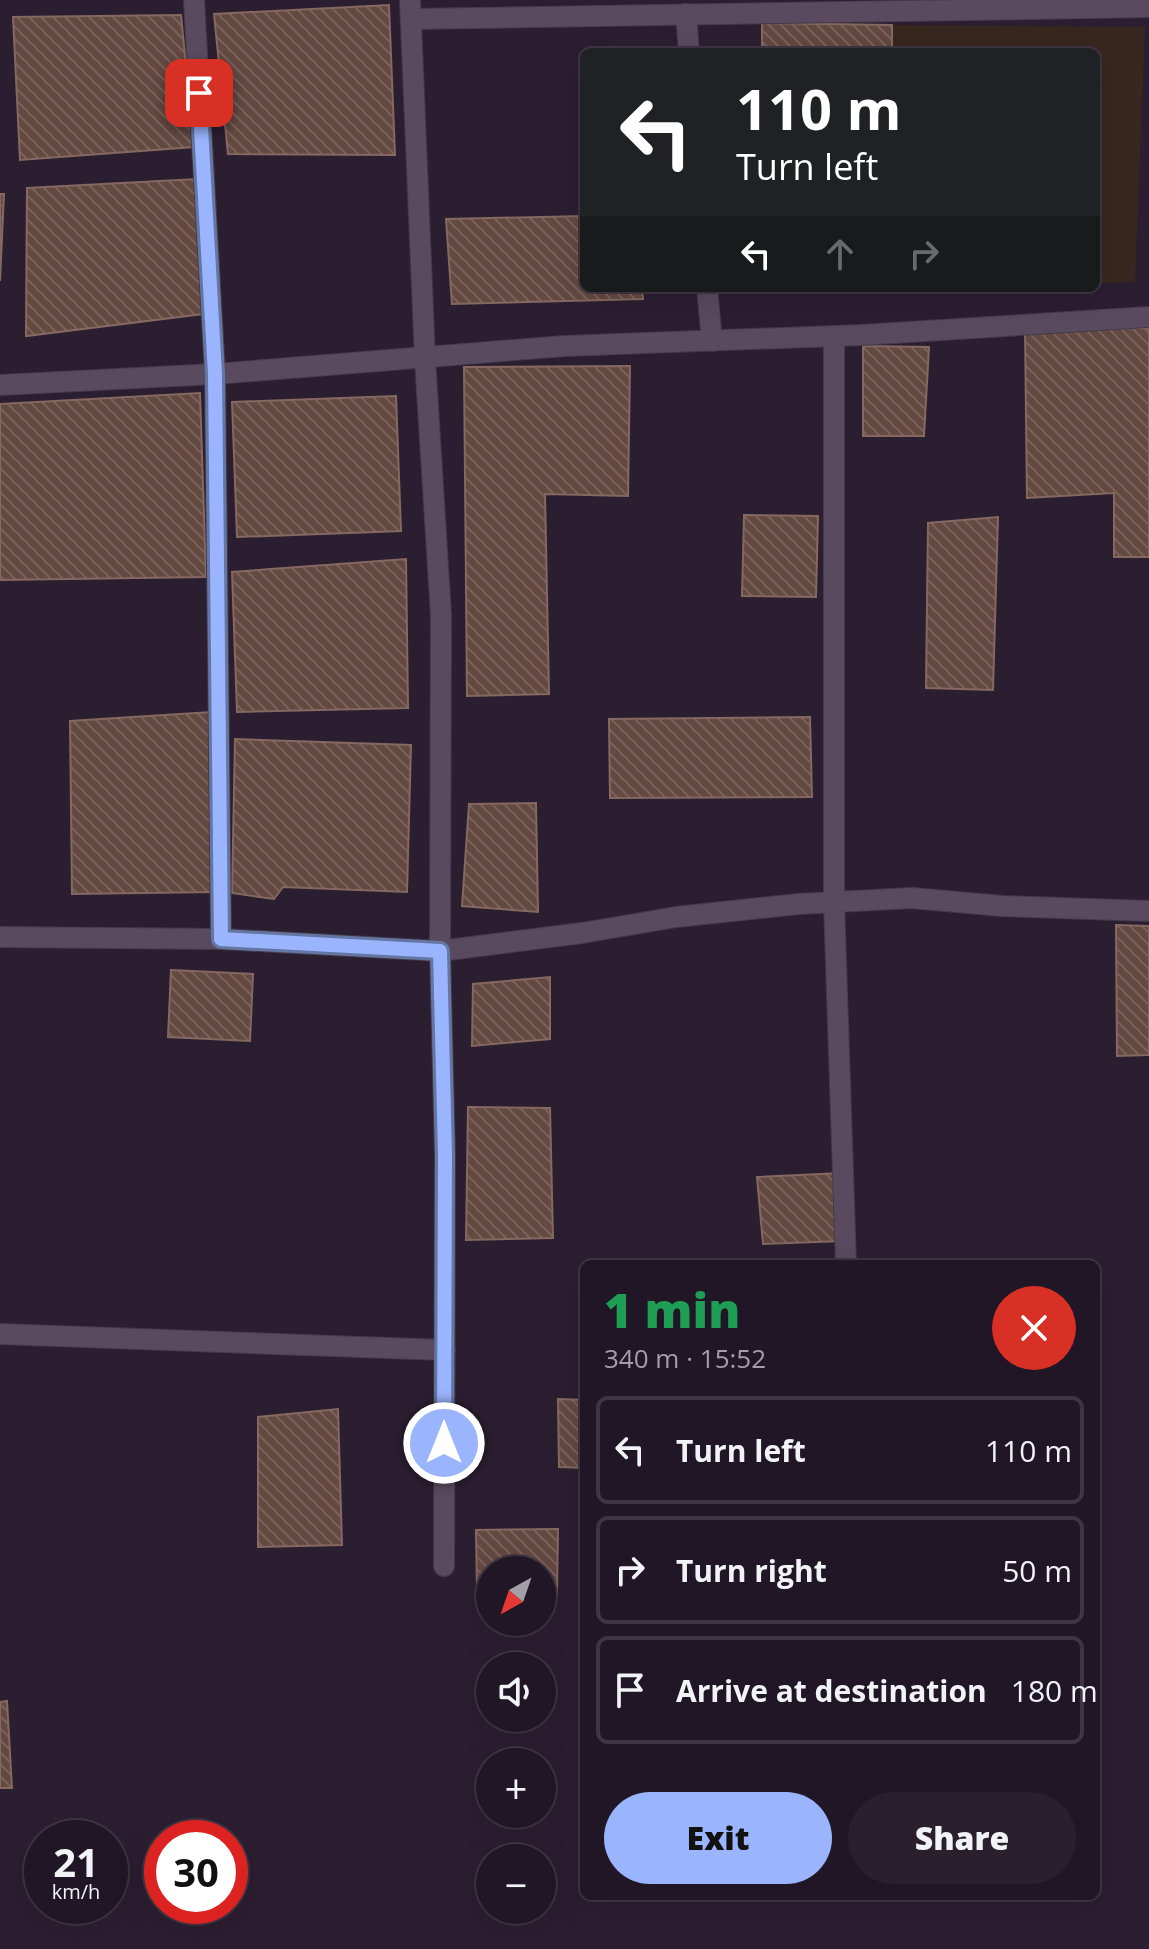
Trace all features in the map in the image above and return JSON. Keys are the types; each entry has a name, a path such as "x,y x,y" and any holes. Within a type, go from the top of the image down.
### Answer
{"street":[{"path":"194,0 215,374 221,939"},
{"path":"444,1566 441,615 425,359 410,10 686,14 1149,7"},
{"path":"686,14 689,48"},
{"path":"707,292 712,341"},
{"path":"0,385 215,374 565,346 834,336 1149,317"},
{"path":"834,336 834,902 846,1260"},
{"path":"0,937 221,939 440,951 582,933 676,917 834,902 912,898 1002,906 1149,911"},
{"path":"0,1334 445,1350"}],"shaded area":[{"path":"892,25 1145,27 1135,282 1100,283 1100,48 892,48"}],"building":[{"path":"389,5 395,155 228,154 214,14"},
{"path":"181,15 194,147 20,160 13,17"},
{"path":"762,23 892,25 892,48 762,48"},
{"path":"197,179 203,314 26,336 27,188"},
{"path":"0,194 4,194 0,281"},
{"path":"580,216 580,292 642,292 643,299 452,304 446,219"},
{"path":"1149,328 1149,557 1114,557 1114,493 1027,498 1025,329"},
{"path":"863,346 929,347 924,436 863,436"},
{"path":"630,366 628,496 545,494 549,694 467,696 464,367"},
{"path":"200,393 206,577 0,580 0,404"},
{"path":"396,396 401,531 237,537 232,402"},
{"path":"744,515 818,516 816,597 742,596"},
{"path":"998,517 993,690 926,688 928,523"},
{"path":"406,559 408,708 237,712 232,572"},
{"path":"211,712 214,892 72,894 70,721"},
{"path":"810,717 812,797 610,798 609,719"},
{"path":"235,739 411,745 407,892 283,887 274,899 232,893"},
{"path":"536,803 538,912 462,906 469,804"},
{"path":"1116,925 1149,926 1149,1055 1117,1056"},
{"path":"171,970 253,974 250,1041 168,1037"},
{"path":"550,977 550,1039 472,1046 473,984"},
{"path":"468,1107 550,1108 553,1238 466,1240"},
{"path":"840,1173 842,1241 763,1244 757,1177"},
{"path":"558,1399 580,1400 580,1468 559,1467"},
{"path":"338,1409 342,1545 258,1547 258,1417"},
{"path":"558,1529 557,1595 556,1556 476,1556 476,1530"},
{"path":"7,1701 12,1788 0,1788 0,1702"}],"route":[{"path":"199,93 215,374 221,939 440,951 445,1155 444,1443"}]}
